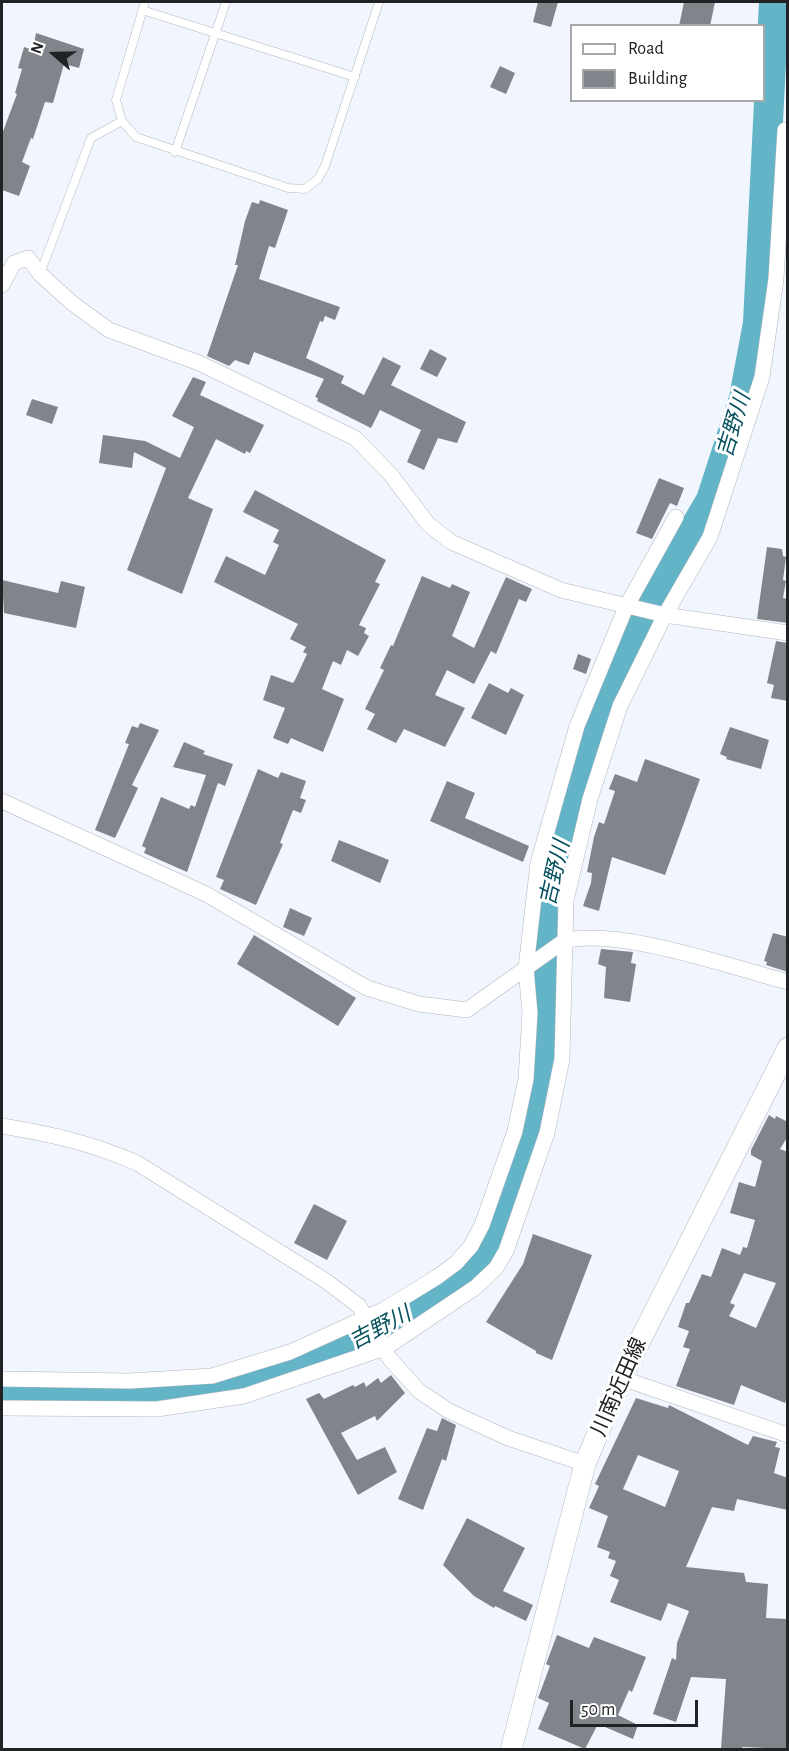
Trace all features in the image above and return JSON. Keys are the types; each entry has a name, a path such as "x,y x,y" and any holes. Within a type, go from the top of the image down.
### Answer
{"main road":[{"name":"川南近田線","path":"511,1749 585,1464 621,1378 787,1050"}],"street":[{"path":"2,1408 157,1409 244,1396 384,1345 476,1287 496,1268 506,1251 547,1132 560,1070 560,944 566,900 590,799 620,706 664,615 710,537 762,377 776,279 785,129"},
{"path":"2,285 14,263 28,258 40,274 72,303 109,330 199,363 355,438 391,475 428,524 451,542 561,590 626,608 788,633"},
{"path":"2,1379 130,1381 212,1376 290,1352 369,1319 407,1297 456,1263 471,1246 483,1225 515,1131 526,1079 530,965 538,863 577,726 626,608 676,517"},
{"path":"2,801 206,894 368,988 419,1004 467,1010 560,944 580,937 641,943 788,982"},
{"path":"2,1126 60,1135 103,1148 137,1163 326,1281 359,1306 399,1371 419,1391 449,1411 508,1438 585,1464"},
{"path":"621,1378 787,1435"}],"lane":[{"path":"145,2 116,100 122,121 136,137 176,152 288,188 305,189 318,179 326,166 379,2"},
{"path":"176,152 226,2"},
{"path":"142,10 355,77"},
{"path":"40,274 91,138 122,121"}],"building":[{"path":"538,2 558,2 551,27 533,22"},
{"path":"684,2 715,2 710,24 679,24"},
{"path":"36,33 84,49 79,68 64,64 53,103 45,102 33,139 31,138 22,162 30,166 19,196 2,190 2,134 17,94 15,93 22,69 18,68 24,47 33,50"},
{"path":"500,66 515,73 506,94 490,87"},
{"path":"260,200 288,210 275,248 269,246 259,279 340,307 335,320 325,316 323,322 320,321 306,358 344,376 341,383 364,395 383,357 401,366 391,385 466,422 457,443 438,438 424,470 407,462 421,430 380,410 371,428 317,401 318,398 315,397 324,379 254,352 249,365 235,360 229,366 207,356 238,265 235,265 245,221 252,202 259,204"},
{"path":"430,349 447,358 437,377 420,369"},
{"path":"193,377 206,382 200,395 264,425 250,453 246,451 245,454 216,439 188,498 213,509 182,594 127,570 166,468 134,452 132,468 99,463 103,435 145,441 180,458 194,427 172,416"},
{"path":"32,399 58,407 52,424 26,415"},
{"path":"659,478 684,488 677,506 670,503 652,539 636,533"},
{"path":"255,490 386,560 375,582 380,584 359,625 366,628 364,633 369,636 358,656 347,650 341,665 333,661 322,689 344,699 323,752 291,738 288,744 273,738 285,708 263,700 271,675 293,683 307,654 303,652 306,647 290,639 298,624 214,582 226,556 265,575 279,545 273,542 279,530 243,512"},
{"path":"767,547 782,549 783,556 786,557 783,598 788,599 788,623 757,619"},
{"path":"422,576 450,588 452,584 470,592 452,636 474,648 506,577 532,589 526,602 519,599 496,654 491,651 474,684 447,670 435,695 465,708 445,747 404,729 396,743 367,729 375,714 365,709 384,670 380,668 391,645 393,646"},
{"path":"2,580 58,593 61,581 85,587 76,628 4,613"},
{"path":"776,641 788,643 788,701 771,698 774,685 767,683"},
{"path":"578,654 591,659 586,674 573,669"},
{"path":"489,683 508,693 511,688 524,695 506,735 471,718"},
{"path":"140,723 159,730 132,785 138,788 115,838 95,830 129,744 125,743 132,726 138,728"},
{"path":"730,727 769,740 761,769 726,759 727,757 720,754"},
{"path":"184,742 205,751 203,754 233,764 225,786 218,783 187,872 144,853 146,848 142,846 161,797 189,809 191,805 195,807 206,775 173,767"},
{"path":"645,759 700,779 665,875 612,857 599,911 583,906 591,883 592,873 587,872 594,837 599,822 604,824 615,791 609,789 615,774 637,782"},
{"path":"258,769 278,778 281,772 306,781 300,798 306,800 301,813 293,810 280,843 283,844 256,905 220,889 224,880 216,877"},
{"path":"447,781 475,793 465,818 529,846 523,862 430,821"},
{"path":"339,840 389,860 380,883 331,861"},
{"path":"290,908 312,918 304,936 283,927"},
{"path":"773,933 788,937 788,972 766,965 767,962 764,961"},
{"path":"254,935 356,998 338,1026 237,964"},
{"path":"601,949 633,952 631,963 636,964 630,1002 604,998 606,967 598,964"},
{"path":"769,1115 788,1122 788,1136 780,1149 788,1152 788,1395 785,1403 741,1385 734,1405 676,1386 690,1349 683,1347 689,1331 678,1327 686,1303 689,1303 702,1274 711,1277 722,1248 740,1255 743,1247 747,1248 755,1220 730,1213 739,1182 755,1187 762,1161 751,1155 751,1150","holes":["744,1273 776,1283 756,1328 729,1316 735,1305 730,1303"]},
{"path":"314,1204 347,1221 327,1260 294,1243"},
{"path":"533,1234 592,1255 552,1360 536,1353 486,1322 523,1264"},
{"path":"391,1375 405,1393 377,1421 375,1416 341,1433 357,1460 385,1447 397,1472 358,1495 306,1399 319,1393 324,1399 364,1382 366,1387 378,1378 381,1383"},
{"path":"636,1398 668,1408 669,1405 748,1445 753,1436 777,1442 775,1447 780,1448 774,1473 788,1478 788,1510 737,1499 734,1511 712,1507 686,1567 744,1573 746,1582 768,1584 766,1618 788,1619 788,1749 742,1747 742,1749 721,1749 726,1679 691,1677 676,1722 653,1714 672,1658 676,1660 677,1643 689,1611 668,1603 661,1621 610,1602 619,1580 610,1576 616,1561 608,1558 610,1552 597,1547 608,1516 589,1508 599,1486 595,1484","holes":["638,1455 679,1471 665,1507 623,1489"]},
{"path":"442,1418 456,1425 446,1461 442,1459 423,1510 398,1499 427,1428 437,1431"},
{"path":"467,1518 525,1548 503,1591 533,1605 526,1621 495,1606 494,1608 474,1596 443,1565"},
{"path":"557,1635 589,1648 594,1637 646,1657 632,1692 629,1690 618,1715 638,1725 633,1739 598,1724 585,1749 538,1729 549,1703 538,1698 550,1666 546,1664"}],"waterway":[{"name":"吉野川","path":"2,1394 182,1393 210,1390 352,1346 425,1304 480,1265 491,1244 517,1168 539,1091 547,1044 543,938 547,898 606,692 635,630 711,500 744,398 758,323 774,2"}]}
